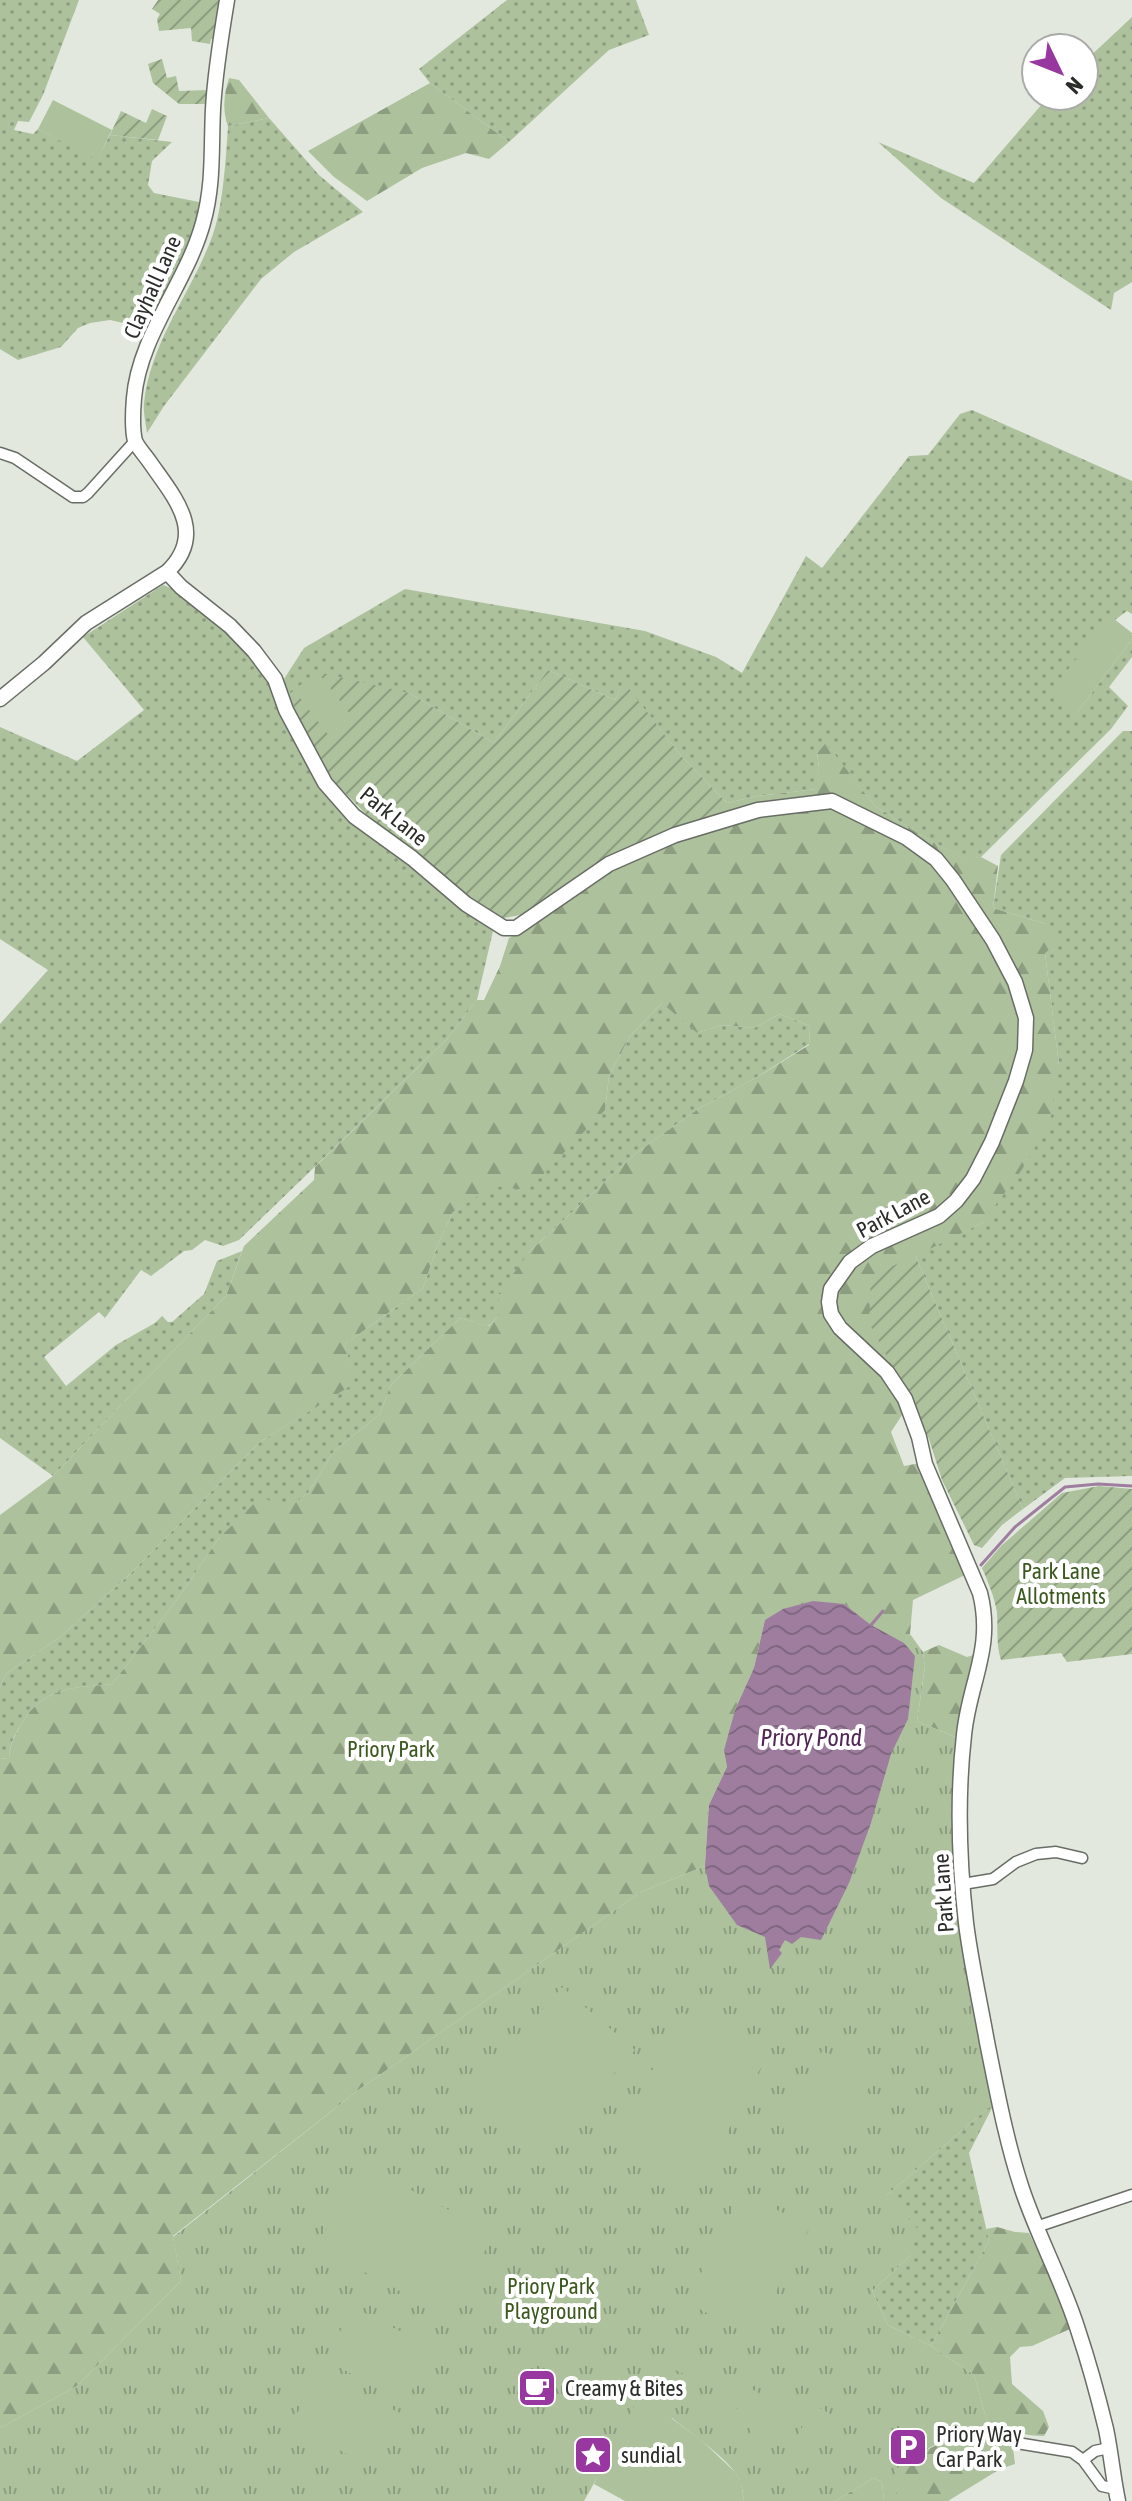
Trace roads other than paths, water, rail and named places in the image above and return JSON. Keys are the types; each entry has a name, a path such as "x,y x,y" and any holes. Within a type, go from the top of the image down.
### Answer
{"street":[{"name":"Clayhall Lane","path":"135,441 134,396 143,359 164,307 194,250 211,188 212,111 227,0"},
{"path":"0,453 15,458 78,498 88,493 135,441 170,493 186,524 187,533 183,552 167,572 86,623 0,699"},
{"name":"Park Lane","path":"167,572 254,651 275,679 286,710 325,783 354,816 412,858 466,904 504,928 516,928 609,864 675,835 758,810 832,801 907,838 936,859 993,940 1015,982 1026,1018 1025,1050 992,1142 973,1179 939,1216 872,1246 850,1262 831,1289 829,1302 831,1314 840,1328 887,1372 905,1399 925,1464 985,1611 986,1632 964,1736 960,1819 968,1942 1001,2111 1022,2189 1077,2326 1109,2448 1117,2495"},
{"path":"963,1884 993,1879 1016,1862 1036,1854 1056,1852 1082,1858"},
{"path":"1036,2227 1132,2195"},
{"path":"1017,2443 1066,2449 1083,2460 1102,2486 1117,2495"},
{"path":"1083,2460 1095,2451 1109,2448"}],"water":[{"name":"Priory Pond","path":"813,1601 844,1604 871,1625 904,1643 915,1656 908,1719 891,1754 849,1883 821,1940 801,1937 792,1944 785,1940 779,1950 782,1953 770,1969 765,1937 737,1925 709,1886 705,1866 709,1805 727,1767 724,1750 735,1710 754,1668 765,1620 783,1609"}],"waterway":[{"path":"981,1565 1015,1527 1065,1487 1098,1484 1132,1486"},
{"path":"871,1625 883,1611"}],"place":[{"name":"Creamy & Bites","path":"537,2388"},
{"name":"Priory Way Car Park","path":"908,2447"},
{"name":"sundial","path":"593,2455"}],"park label":[{"name":"Park Lane Allotments","path":"1061,1584"},
{"name":"Priory Park","path":"391,1749"},
{"name":"Priory Park Playground","path":"551,2298"}]}
